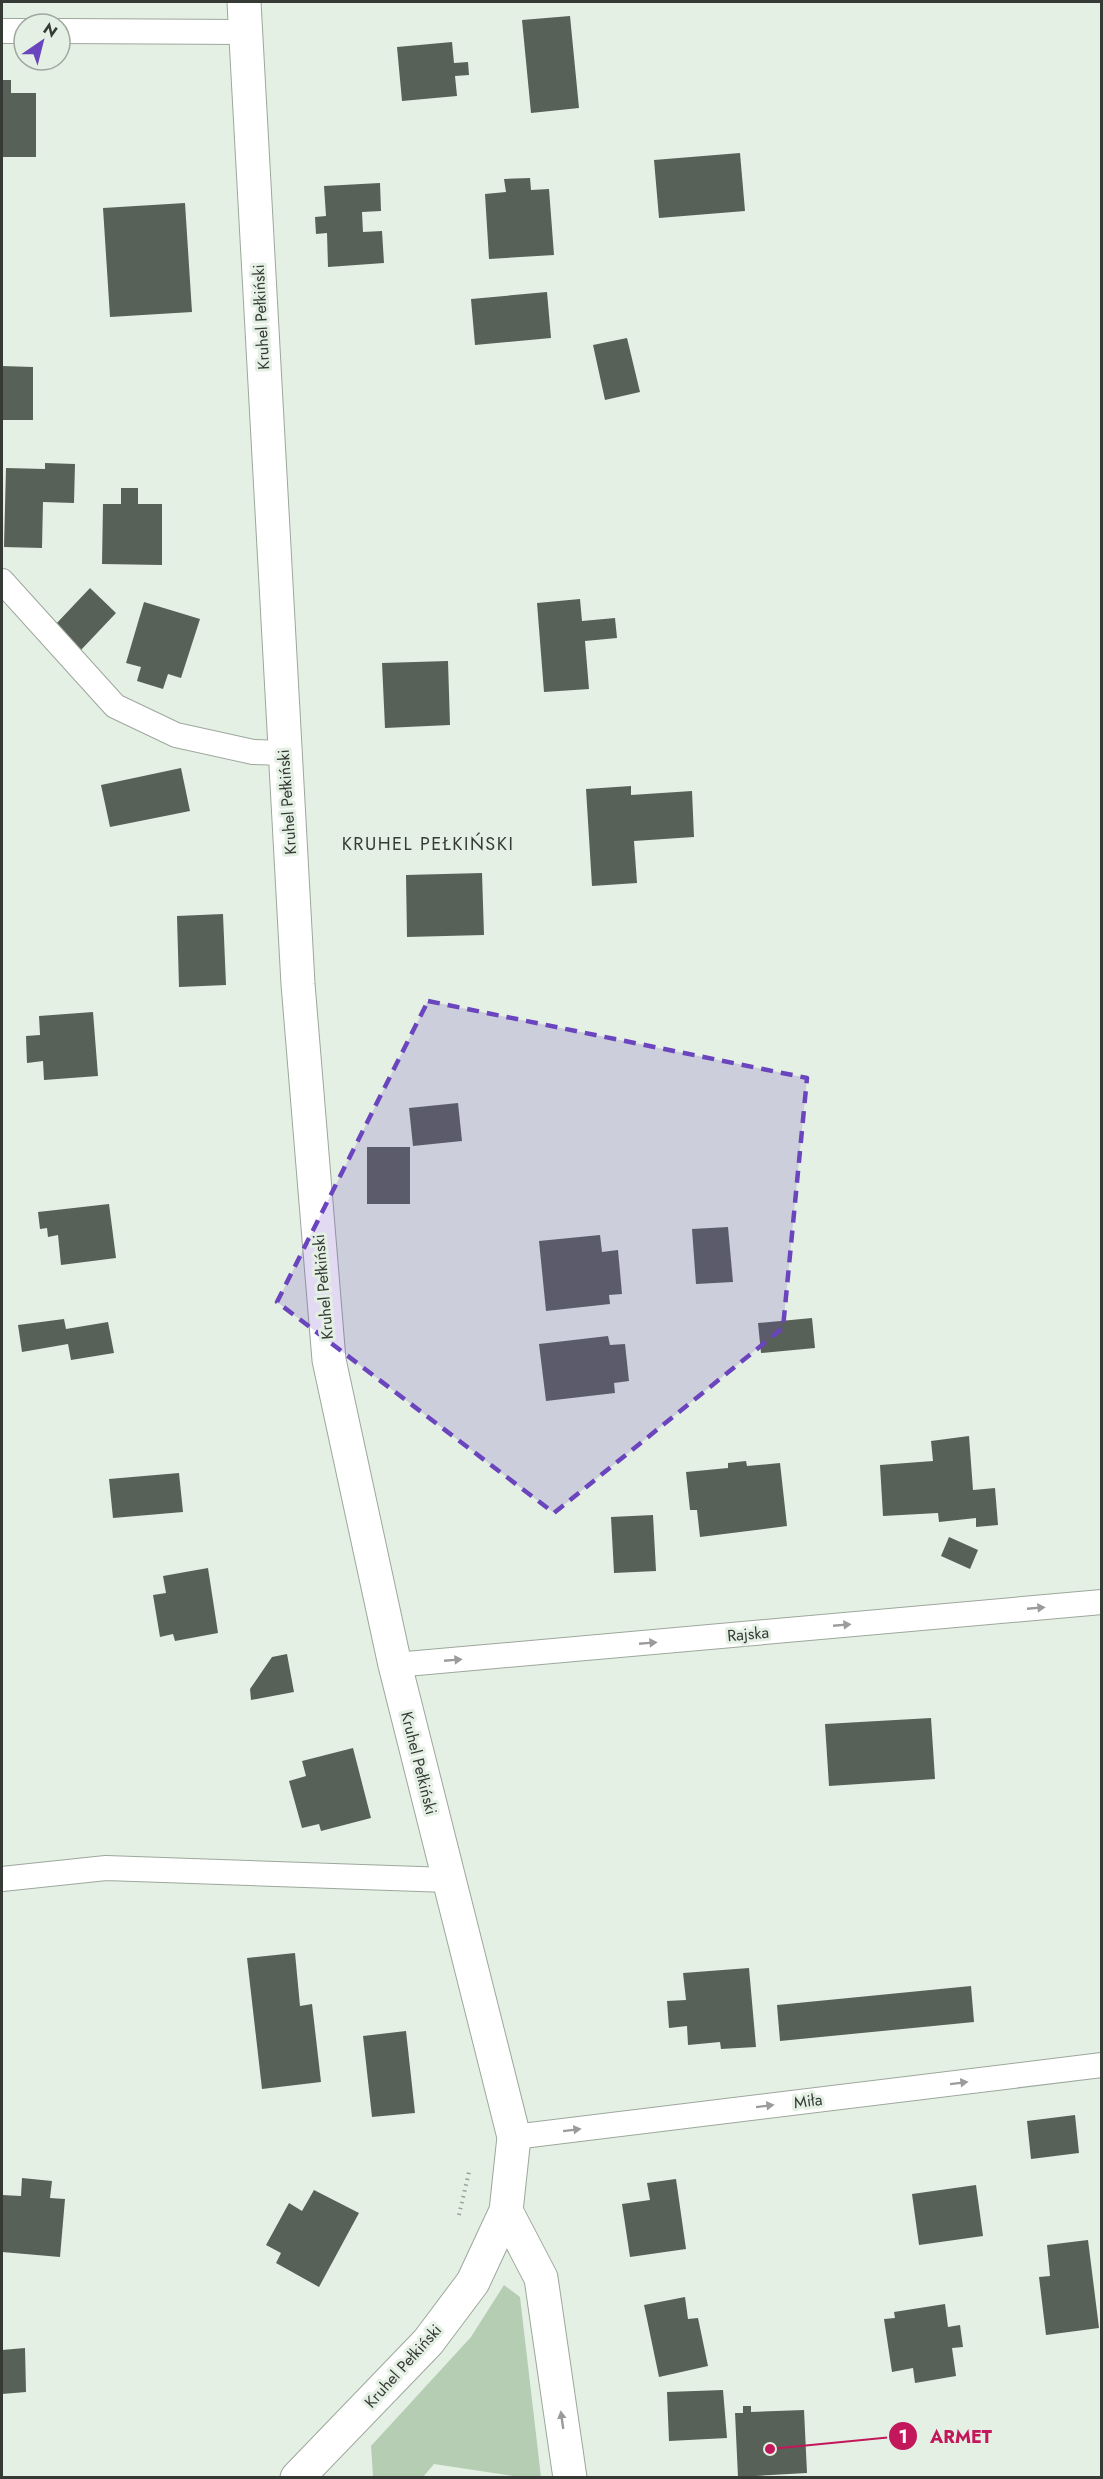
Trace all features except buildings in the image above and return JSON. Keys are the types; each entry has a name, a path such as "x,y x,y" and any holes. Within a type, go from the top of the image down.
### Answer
{"main road":[{"name":"Kruhel Pełkiński","path":"245,16 298,984 328,1360 395,1665 514,2137 506,2211 473,2282 428,2342 297,2478"},
{"path":"506,2211 541,2278 570,2478"}],"lane":[{"path":"72,30 245,16"},
{"path":"2,581 115,706 176,735 253,752 284,753"},
{"name":"Rajska","path":"395,1665 1101,1602"},
{"path":"2,1880 106,1868 448,1880"},
{"name":"Miła","path":"514,2137 1101,2065"}],"highlighted area":[{"path":"428,1001 807,1078 783,1328 554,1513 277,1302"}],"green space":[{"path":"504,2285 520,2297 541,2477 520,2477 434,2464 423,2477 373,2476 371,2446 471,2337"}],"place":[{"name":"ARMET","path":"770,2449"}],"district":[{"name":"KRUHEL PEŁKIŃSKI","path":"428,844"}]}
